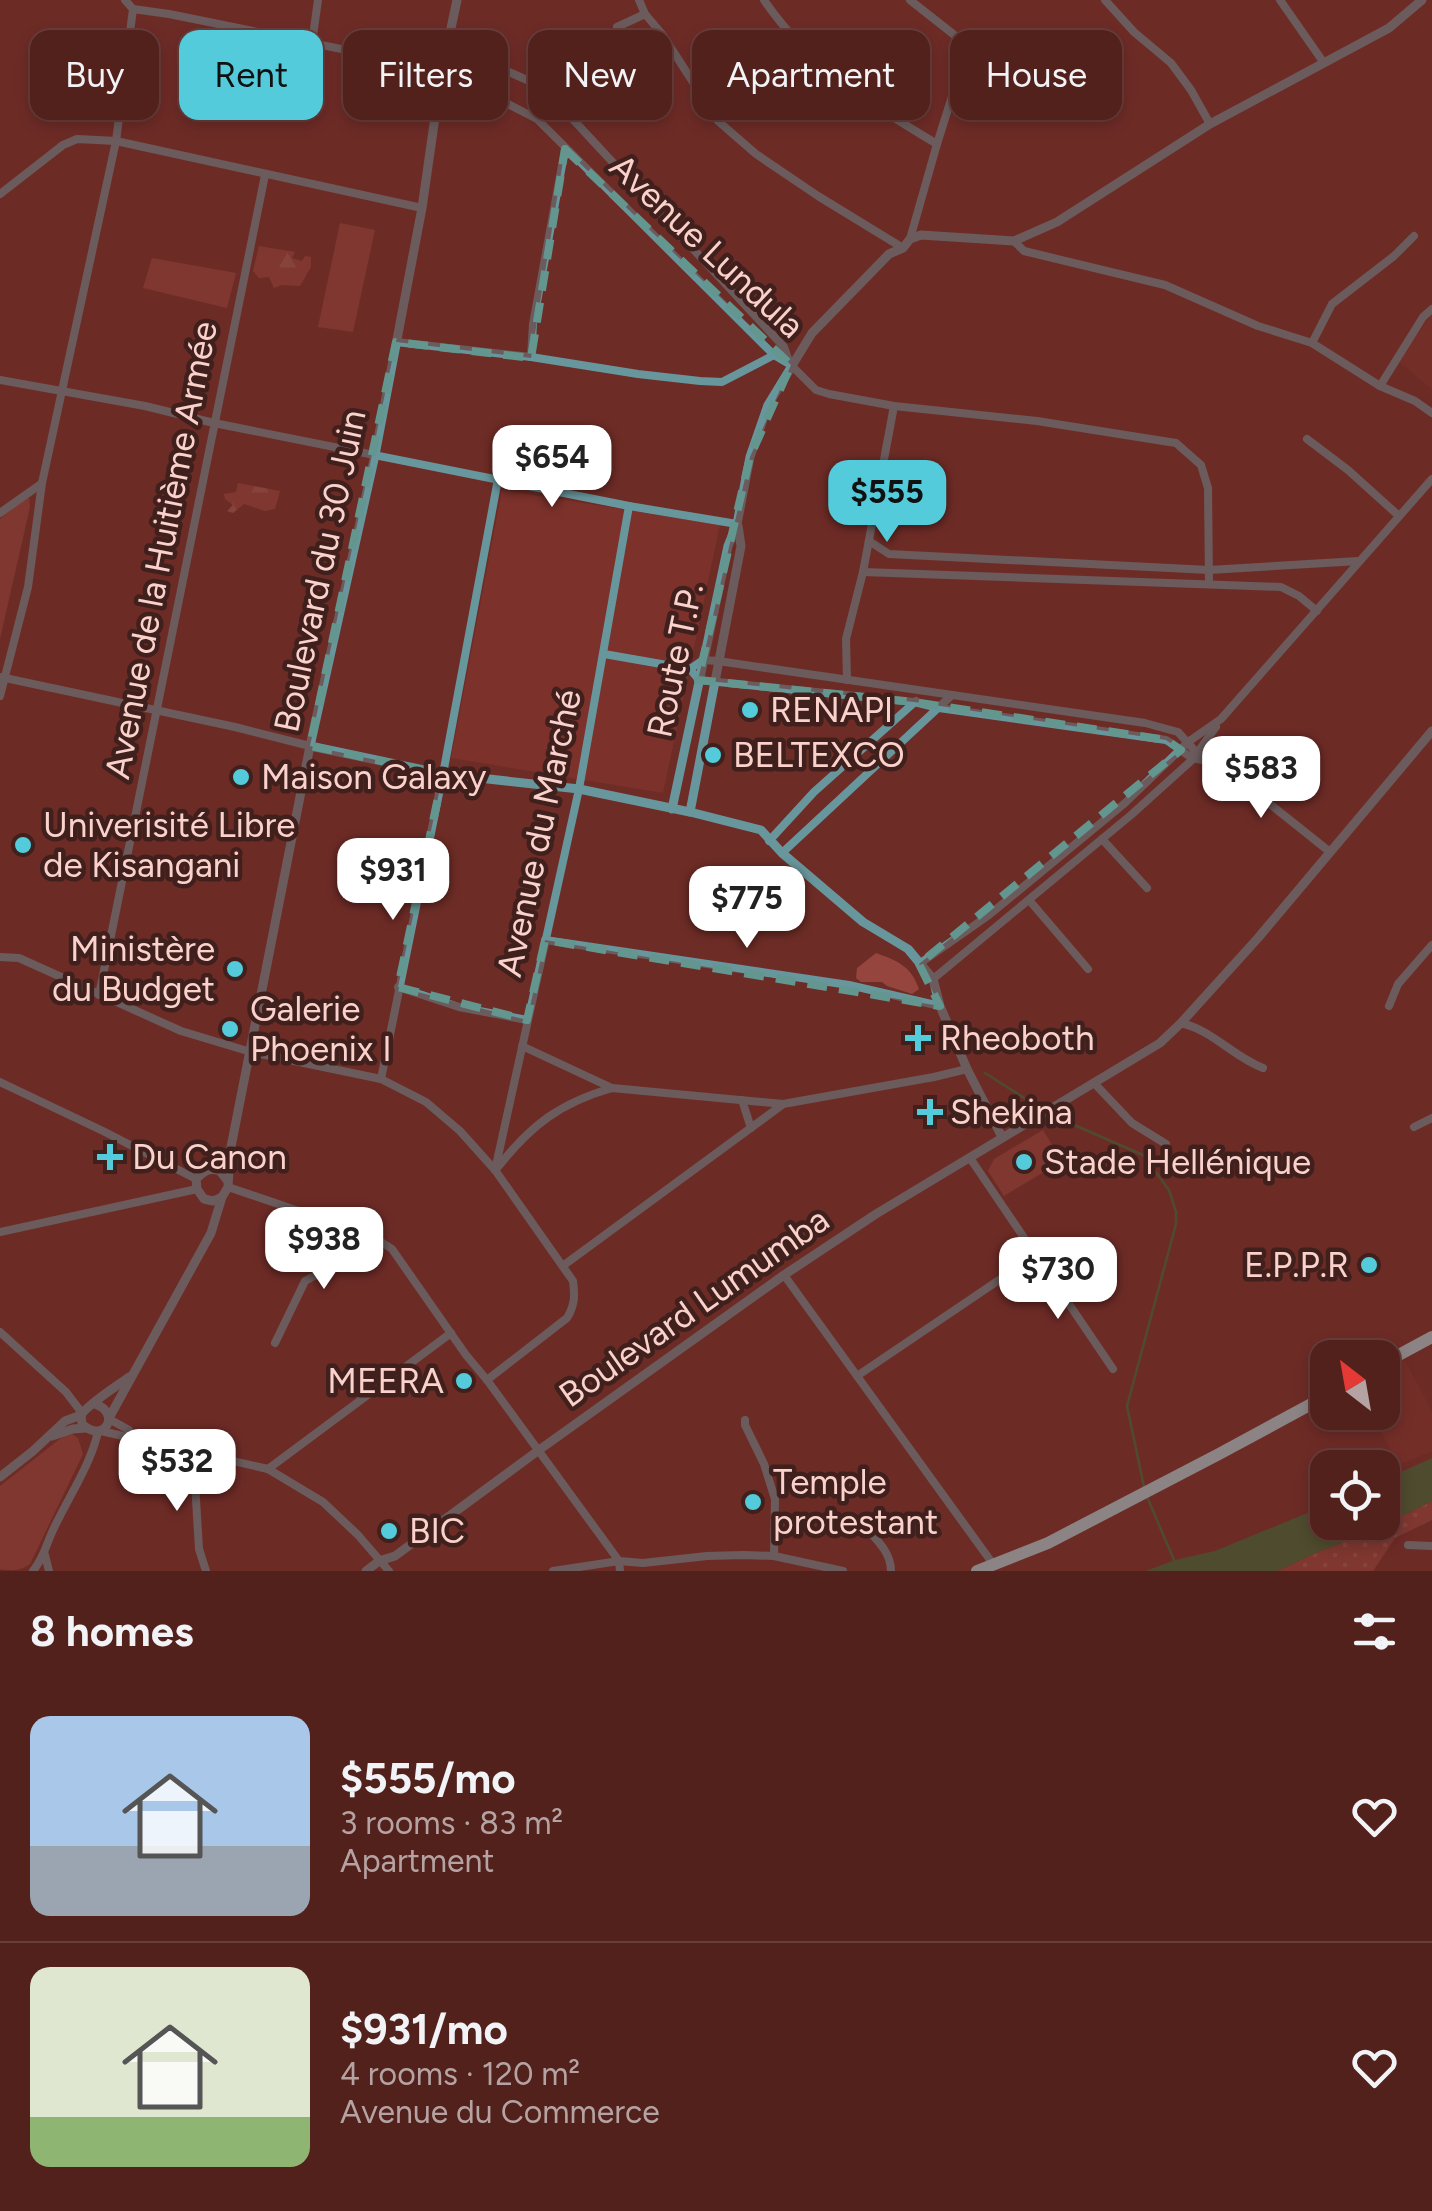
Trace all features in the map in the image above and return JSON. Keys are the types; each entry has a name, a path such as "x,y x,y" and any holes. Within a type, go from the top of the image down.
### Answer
{"highway":[{"path":"1400,1354 1432,1337"},
{"path":"977,1571 1048,1543 1310,1405"}],"street":[{"path":"0,696 1,679 28,587 42,483 116,141 133,9 125,0"},
{"path":"314,30 318,0"},
{"name":"Boulevard du 30 Juin","path":"450,30 457,0"},
{"path":"639,0 718,121 737,139 818,196 907,243"},
{"path":"764,0 827,72 936,144"},
{"path":"907,243 966,52 962,41 910,0"},
{"path":"1105,0 1134,32 1171,63 1210,124"},
{"path":"1280,0 1324,63"},
{"path":"907,243 921,235 936,234 1014,241 1057,222 1210,124 1389,28 1422,0"},
{"name":"Avenue Lundula","path":"133,9 248,30"},
{"path":"618,27 645,14"},
{"name":"Avenue Lundula","path":"508,72 536,84 554,99 784,347 791,365"},
{"name":"Avenue Lundula","path":"508,105 537,119 774,356 791,365"},
{"name":"Boulevard du 30 Juin","path":"211,1233 225,1188 310,746 375,455 422,208 434,120"},
{"path":"0,194 54,150 77,139 116,141 422,208"},
{"path":"531,356 533,324 565,149"},
{"name":"Avenue de la Huitième Armée","path":"99,995 265,175"},
{"path":"1312,344 1332,304 1414,236"},
{"path":"1014,241 1024,252 1165,285 1258,326 1312,344 1432,413"},
{"name":"Route T.P.","path":"672,810 728,546 737,524 750,457 768,405 812,333 890,254 907,243"},
{"path":"1380,386 1432,309"},
{"path":"396,342 722,382 774,356"},
{"path":"791,365 816,390 894,406 1036,421 1176,443 1201,465 1208,488 1209,584"},
{"path":"0,380 737,524"},
{"path":"847,680 846,639 863,572 894,406"},
{"path":"1307,439 1399,516"},
{"path":"932,979 1102,839 1194,756 1432,479"},
{"path":"380,1079 498,480"},
{"path":"0,513 42,483"},
{"name":"Avenue du Marché","path":"495,1170 579,789 630,506"},
{"name":"Route T.P.","path":"690,812 741,546 737,524"},
{"path":"869,541 888,554 1209,570 1360,562"},
{"path":"957,575 962,557"},
{"path":"863,572 1281,586 1316,611"},
{"path":"604,654 690,669 699,680 914,702 1166,740 1184,746"},
{"path":"690,669 702,660 718,661 1178,732 1194,756 1216,762 1330,852"},
{"path":"1,679 443,774 579,789 761,830 782,853 863,922 908,949 932,979 967,1069 1002,1137"},
{"path":"769,841 814,792 927,692"},
{"path":"782,853 952,696"},
{"path":"919,964 989,915 1126,803 1184,746 1221,720"},
{"name":"Boulevard Lumumba","path":"366,1571 379,1561 396,1556 784,1274 1002,1137 1144,1054 1181,1023 1258,938 1432,731"},
{"path":"1102,839 1147,888"},
{"path":"1030,900 1088,969"},
{"path":"545,940 849,985 940,1006"},
{"path":"1389,1006 1398,984 1432,945"},
{"path":"1422,956 1432,966"},
{"path":"0,958 19,958 182,1030 252,1052 380,1079 442,1114 495,1170 574,1281 573,1307 567,1318 487,1380"},
{"path":"398,987 460,1006 528,1020"},
{"path":"1181,1023 1199,1027 1262,1068"},
{"path":"522,1046 612,1088 783,1104 967,1069"},
{"path":"0,1082 103,1130 196,1184 204,1199 211,1233 109,1419 94,1431 90,1454 78,1482 51,1532 45,1555 33,1571"},
{"path":"1094,1083 1132,1123 1166,1144"},
{"path":"495,1170 519,1140 541,1121 564,1106 612,1088"},
{"path":"742,1100 751,1128"},
{"path":"564,1265 783,1104"},
{"path":"1414,1127 1432,1118"},
{"path":"0,1232 196,1184 204,1171 230,1152"},
{"path":"970,1158 1112,1369"},
{"path":"210,1169 220,1171 225,1188"},
{"path":"204,1199 213,1200 225,1188"},
{"path":"225,1188 372,1236 392,1249 619,1566"},
{"path":"274,1343 304,1281 321,1267 338,1224"},
{"path":"1043,1268 1091,1254"},
{"path":"857,1376 1036,1255"},
{"path":"784,1274 993,1564"},
{"path":"268,1469 451,1333"},
{"path":"0,1348 4,1335 87,1409 94,1431"},
{"path":"0,1478 65,1421 135,1372"},
{"path":"87,1409 102,1406 109,1419"},
{"path":"109,1419 128,1430 132,1438"},
{"path":"746,1420 775,1499 774,1556"},
{"path":"49,1436 73,1429 94,1431 268,1469 323,1502 392,1571 396,1556"},
{"path":"193,1450 199,1549 206,1571"},
{"path":"870,1532 883,1547 891,1571"},
{"path":"1408,1545 1432,1546"},
{"path":"45,1555 49,1571"},
{"path":"553,1571 707,1556 774,1556 843,1571"}],"highlighted area":[{"path":"565,149 791,365 750,457 698,680 914,702 1166,740 1181,750 919,964 940,1006 545,940 527,1020 398,987 443,774 310,746 396,342 531,358"}],"shaded area":[{"path":"1432,314 1432,389 1398,361"},
{"path":"502,490 720,525 663,793 451,758"},
{"path":"1405,1360 1432,1412 1432,1451 1400,1465 1400,1450 1391,1450 1379,1430 1400,1430 1400,1363"},
{"path":"1432,1458 1432,1501 1400,1517 1400,1472"},
{"path":"1310,1512 1310,1540 1349,1540 1277,1571 1146,1571 1215,1551"}],"green space":[{"path":"340,223 375,230 353,332 318,327"},
{"path":"259,246 295,252 292,258 302,261 305,256 311,257 311,267 300,286 274,288 269,277 259,278 253,271"},
{"path":"152,258 236,273 227,308 143,288"},
{"path":"238,483 280,491 275,509 265,511 244,504 233,513 227,511 233,505 224,494 236,492"},
{"path":"29,498 30,507 0,639 0,519"},
{"path":"876,953 903,965 919,989 912,994 882,982 861,982 856,978 857,968"},
{"name":"Stade Hellénique","path":"1043,1130 1058,1155 1054,1166 1004,1196 988,1171 994,1159"},
{"path":"72,1434 78,1438 83,1454 30,1564 16,1570 0,1569 0,1486 61,1438"},
{"path":"1432,1501 1432,1520 1400,1536 1400,1517"},
{"path":"1349,1540 1394,1540 1373,1571 1277,1571"}],"waterway":[{"path":"985,1073 1043,1110"},
{"path":"1049,1114 1143,1155 1169,1190 1176,1212 1127,1406 1144,1487"},
{"path":"1148,1499 1174,1560"}],"place":[{"name":"RENAPI","path":"750,710"},
{"name":"BELTEXCO","path":"713,755"},
{"name":"Maison Galaxy","path":"241,777"},
{"name":"Univerisité Libre de Kisangani","path":"23,845"},
{"name":"Ministère du Budget","path":"235,969"},
{"name":"Galerie Phoenix I","path":"230,1029"},
{"name":"Rheoboth","path":"918,1038"},
{"name":"Shekina","path":"930,1112"},
{"name":"Du Canon","path":"110,1157"},
{"name":"Stade Hellénique","path":"1024,1162"},
{"name":"E.P.P.R","path":"1369,1265"},
{"name":"MEERA","path":"464,1381"},
{"name":"Temple protestant","path":"753,1502"},
{"name":"BIC","path":"389,1531"}]}
